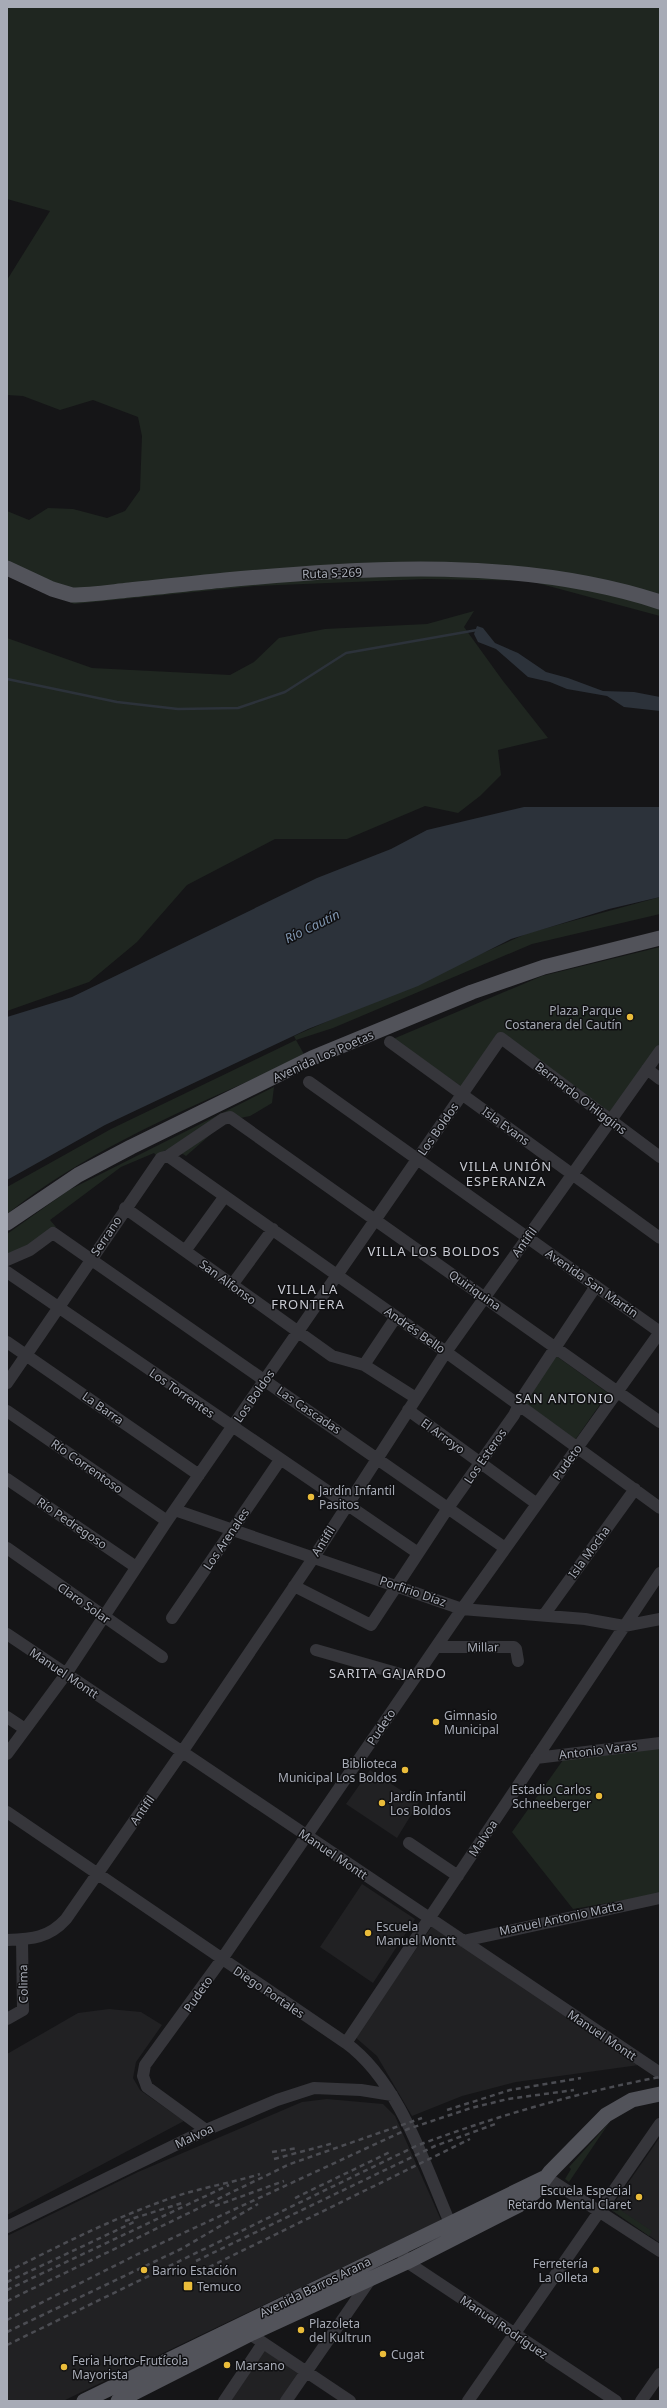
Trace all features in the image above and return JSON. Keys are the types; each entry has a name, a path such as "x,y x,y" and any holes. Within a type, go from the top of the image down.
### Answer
{"main road":[{"name":"Ruta S-269","path":"7,568 58,592 72,594 298,574 432,570 523,573 549,576 602,585 660,602"},
{"name":"Avenida Los Poetas","path":"7,1223 84,1172 312,1058 472,992 544,967 660,938"},
{"name":"Avenida Barros Arana","path":"118,2401 250,2334 407,2262 519,2205 534,2193 546,2177 606,2114 632,2100 660,2094"},
{"name":"Avenida Barros Arana","path":"84,2401 98,2397 237,2325 449,2222 546,2177"}],"street":[{"name":"Los Boldos","path":"7,1754 66,1674 167,1521 501,1038"},
{"name":"Bernardo O'Higgins","path":"501,1038 660,1157"},
{"name":"Isla Evans","path":"390,1042 660,1238"},
{"name":"Antifil","path":"7,1940 38,1938 56,1930 66,1919 182,1752 314,1557 346,1504 446,1352 660,1051"},
{"path":"647,1069 660,1079"},
{"name":"Avenida San Martín","path":"309,1082 660,1332"},
{"name":"Serrano","path":"7,1383 125,1208 161,1158 168,1156 223,1119 230,1117"},
{"name":"Quiriquina","path":"230,1117 660,1422"},
{"name":"Andrés Bello","path":"168,1156 446,1352 660,1508"},
{"path":"185,1251 225,1196"},
{"name":"San Alfonso","path":"125,1208 332,1356 364,1365 416,1398"},
{"path":"232,1285 273,1230"},
{"name":"Las Cascadas","path":"7,1260 30,1250 53,1232 92,1257 506,1548"},
{"name":"Los Torrentes","path":"7,1272 418,1553"},
{"name":"Los Esteros","path":"294,1586 371,1625 448,1508 514,1415 518,1405 554,1347 596,1286"},
{"path":"364,1365 396,1317"},
{"name":"Pudeto","path":"206,2130 147,2087 144,2081 144,2070 222,1960 462,1609 660,1332"},
{"name":"La Barra","path":"7,1342 199,1475"},
{"name":"El Arroyo","path":"408,1410 537,1504"},
{"name":"Río Correntoso","path":"7,1411 167,1521"},
{"name":"Los Arenales","path":"172,1618 280,1460"},
{"name":"Río Pedregoso","path":"7,1479 136,1567"},
{"name":"Isla Mocha","path":"544,1615 635,1489"},
{"name":"Porfirio Díaz","path":"175,1510 462,1609 544,1615 624,1626 660,1619"},
{"name":"Claro Solar","path":"7,1548 103,1617 162,1657"},
{"name":"Malvoa","path":"346,2043 660,1573"},
{"name":"Manuel Montt","path":"7,1634 306,1836 660,2072"},
{"name":"Millar","path":"436,1647 514,1647 516,1649 518,1661"},
{"path":"316,1650 414,1678"},
{"path":"7,1717 25,1729"},
{"name":"Antonio Varas","path":"536,1758 660,1742"},
{"name":"Diego Portales","path":"7,1812 222,1960 346,2043 368,2061 392,2095 456,2237"},
{"path":"409,1842 458,1876"},
{"name":"Manuel Antonio Matta","path":"463,1941 660,1898"},
{"name":"Colima","path":"7,2019 23,2010 22,1940"},
{"name":"Malvoa","path":"7,2228 206,2130 277,2100 314,2088 361,2090 392,2095"},
{"path":"468,2401 660,2124"},
{"path":"546,2177 660,2251"},
{"name":"Manuel Rodríguez","path":"399,2246 407,2262 616,2401"},
{"path":"286,2401 372,2277"},
{"path":"237,2325 350,2401"},
{"path":"224,2401 263,2343"},
{"path":"641,2401 660,2374"}],"shaded area":[{"path":"7,7 660,7 660,616 530,581 426,579 255,586 74,604 7,573 7,511 29,520 48,508 73,509 107,518 125,511 140,490 142,436 138,417 93,400 60,410 23,396 7,395 7,280 50,211 7,199"},
{"path":"474,611 464,627 503,681 548,738 498,750 501,775 480,796 458,813 425,806 347,839 275,839 187,885 137,942 89,982 7,1011 7,638 92,668 230,675 254,662 279,638 325,629 427,624"},
{"path":"660,897 660,914 532,944 333,1028 296,1040 294,1036 528,933"},
{"path":"660,947 660,1047 612,1114 501,1035 465,1089 393,1039 542,976"},
{"path":"296,1040 305,1056 189,1108 113,1145 76,1166 7,1214 7,1187 111,1129"},
{"path":"274,1087 272,1103 250,1116 226,1121 186,1156 178,1151 168,1149 157,1156 154,1153 121,1167 50,1220 56,1227 7,1259 7,1234 69,1190"},
{"path":"555,1355 608,1393 575,1440 521,1402"},
{"name":"Estadio Carlos Schneeberger","path":"660,1748 660,1894 573,1909 512,1832 563,1760"},
{"name":"Jardín Infantil Los Boldos","path":"370,1770 419,1802 397,1838 346,1804"},
{"name":"Escuela Manuel Montt","path":"362,1884 415,1919 373,1983 320,1947"},
{"path":"433,1925 639,2065 516,2082 462,2096 412,2116 377,2056 355,2037"},
{"path":"109,2009 141,2012 162,2025 136,2062 133,2078 140,2090 184,2121 7,2215 7,2054 78,2013"},
{"path":"327,2099 383,2104 395,2116 441,2220 63,2401 7,2401 7,2236 138,2172 302,2102"},
{"path":"609,2123 569,2182 565,2179 571,2169 569,2167"},
{"name":"Escuela Especial Retardo Mental Claret","path":"660,2137 660,2243 610,2209"},
{"path":"613,2205 652,2231 649,2236 610,2209"},
{"path":"263,2349 302,2375 285,2401 228,2401"}],"water":[{"path":"477,626 483,628 495,643 518,653 546,672 568,678 603,691 634,692 660,697 660,711 624,707 607,696 567,689 550,682 528,677 496,649 478,642 474,634"},
{"name":"Río Cautín","path":"524,807 660,807 660,897 609,909 511,939 418,986 308,1029 105,1125 7,1180 7,1017 72,997 317,878 391,849 427,830"}],"waterway":[{"path":"7,679 117,702 178,709 238,708 285,692 346,653 477,630"}],"railway":[{"path":"7,2345 416,2146 536,2106 598,2090 660,2077"},
{"path":"447,2110 510,2090 581,2078"},
{"path":"7,2320 138,2254 408,2129 471,2108 508,2099 574,2090"},
{"path":"7,2301 290,2164 422,2118"},
{"path":"196,2261 435,2146 498,2123"},
{"path":"201,2271 470,2139"},
{"path":"274,2159 334,2143"},
{"path":"272,2152 298,2148"},
{"path":"295,2198 392,2151"},
{"path":"7,2272 48,2251 131,2213 185,2194 260,2174"},
{"path":"215,2206 284,2181"},
{"path":"7,2290 229,2185"},
{"path":"125,2221 182,2203"},
{"path":"7,2332 181,2249 258,2204"},
{"path":"7,2282 134,2222"}],"place":[{"name":"Plaza Parque Costanera del Cautín","path":"630,1017"},
{"name":"Jardín Infantil Pasitos","path":"311,1497"},
{"name":"Gimnasio Municipal","path":"436,1722"},
{"name":"Biblioteca Municipal Los Boldos","path":"405,1770"},
{"name":"Estadio Carlos Schneeberger","path":"599,1796"},
{"name":"Jardín Infantil Los Boldos","path":"382,1803"},
{"name":"Escuela Manuel Montt","path":"368,1933"},
{"name":"Escuela Especial Retardo Mental Claret","path":"639,2197"},
{"name":"Barrio Estación","path":"144,2270"},
{"name":"Ferretería La Olleta","path":"596,2270"},
{"name":"Temuco","path":"188,2286"},
{"name":"Plazoleta del Kultrun","path":"301,2330"},
{"name":"Cugat","path":"383,2354"},
{"name":"Marsano","path":"227,2365"},
{"name":"Feria Horto-Frutícola Mayorista","path":"64,2367"}],"district":[{"name":"VILLA UNIÓN ESPERANZA","path":"506,1174"},
{"name":"VILLA LOS BOLDOS","path":"434,1251"},
{"name":"VILLA LA FRONTERA","path":"308,1296"},
{"name":"SAN ANTONIO","path":"565,1398"},
{"name":"SARITA GAJARDO","path":"388,1673"}]}
